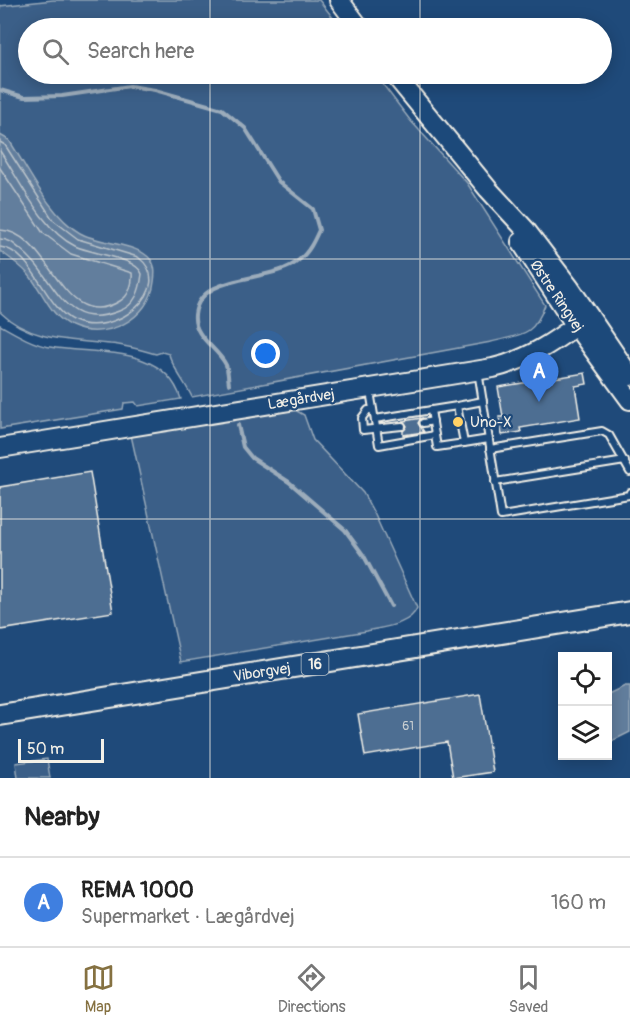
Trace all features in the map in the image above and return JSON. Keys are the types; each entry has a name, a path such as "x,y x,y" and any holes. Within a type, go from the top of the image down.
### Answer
{"main road":[{"name":"Viborgvej","path":"0,715 630,612"}],"street":[{"path":"339,0 352,18"},
{"name":"Østre Ringvej","path":"402,84 488,189 525,229 630,400"},
{"name":"Østre Ringvej","path":"582,321 630,376"},
{"name":"Lægårdvej","path":"0,448 478,371 518,362 542,351 582,321"}],"lane":[{"path":"478,371 501,516 629,495 630,492"},
{"path":"370,388 379,445 435,435"},
{"path":"375,419 483,401"},
{"path":"457,405 464,443"},
{"path":"373,410 368,410 362,418 363,430 402,426"},
{"path":"431,410 437,447 489,438"},
{"path":"423,423 433,421"},
{"path":"490,449 602,431 609,435 630,472"},
{"path":"495,482 625,461"}],"shaded area":[{"path":"53,0 319,0 333,18 18,18 18,84 383,84 410,120 467,183 545,305 541,315 531,329 519,335 491,342 192,397 169,354 66,340 38,334 11,322 0,312 0,6"},
{"path":"0,325 44,346 107,352 144,360 160,369 172,381 181,399 138,406 135,402 124,403 123,409 0,429"},
{"path":"295,410 304,415 313,440 363,493 417,608 414,614 403,622 367,631 181,662 131,435"},
{"path":"47,759 50,778 18,778 16,763"}],"water":[{"path":"0,135 9,140 49,204 69,225 88,237 137,250 151,260 155,274 151,295 144,307 124,324 98,331 71,326 57,316 25,271 0,251"},
{"path":"630,686 630,732 612,741 612,706 612,692"}],"building":[{"path":"585,373 587,384 575,386 580,418 520,428 521,432 502,435 499,417 503,417 498,387"},
{"path":"422,418 418,423 424,432 403,435 407,426 403,421"},
{"path":"90,472 113,612 0,630 0,487"},
{"path":"480,694 493,772 453,778 447,742 365,756 358,714"}],"waterway":[{"path":"0,90 24,97 62,96 130,86 155,90 222,109 245,128 279,182 313,209 319,230 308,250 299,260 272,273 223,285 209,291 200,301 195,323 202,336 226,365 229,384"},
{"path":"238,425 243,447 252,458 289,482 345,530 364,556 391,606"}],"place":[{"name":"REMA 1000","path":"539,402"},
{"name":"Uno-X","path":"458,422"}]}
